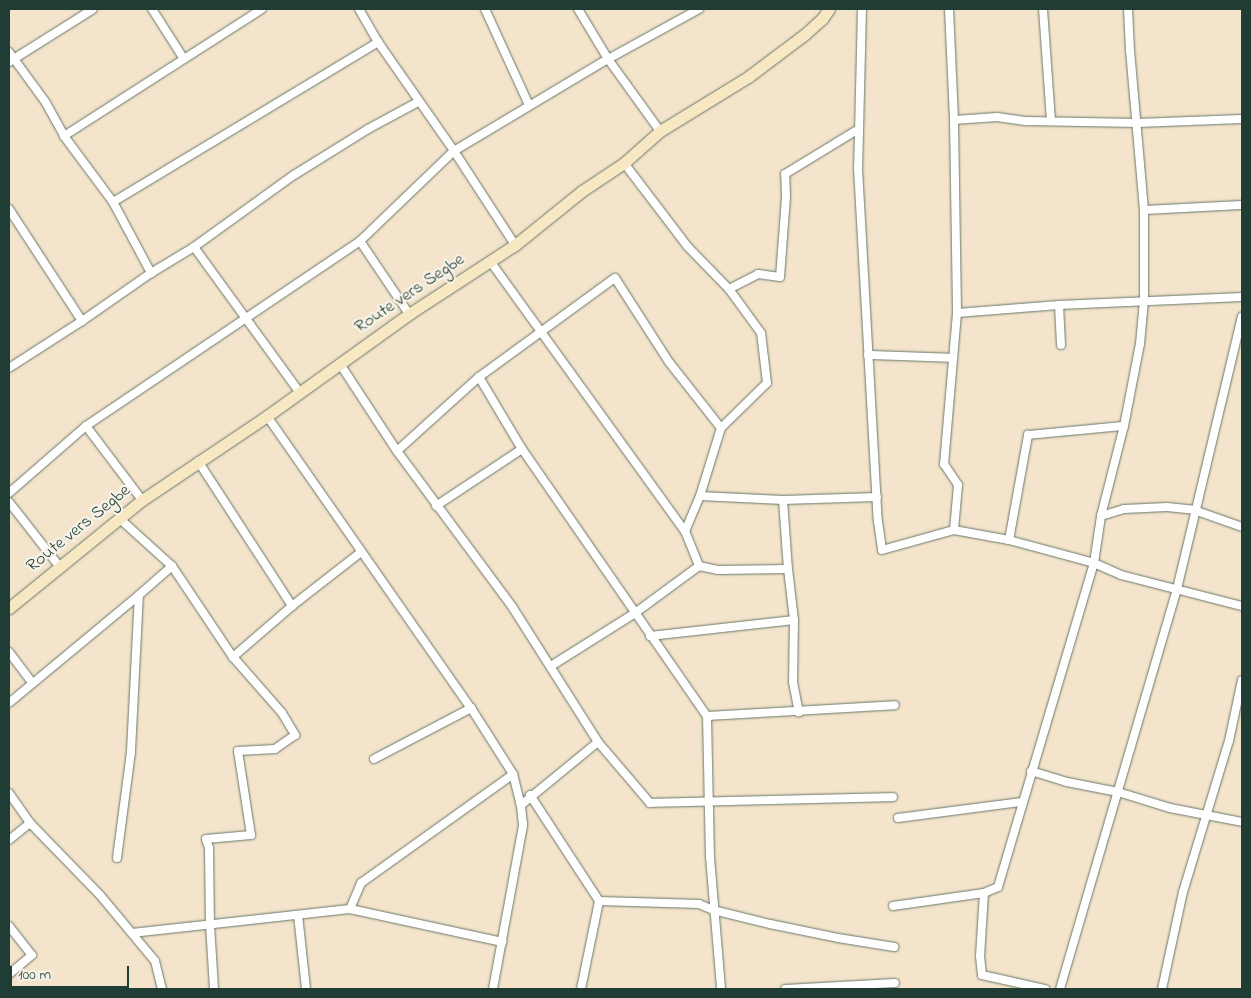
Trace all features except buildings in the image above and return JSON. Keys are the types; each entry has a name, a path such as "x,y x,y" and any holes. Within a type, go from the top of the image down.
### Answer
{"main road":[{"name":"Route vers Segbe","path":"9,608 142,500 267,416 409,314 515,245 582,191 624,163 660,131 748,77 804,35 822,19 829,9"}],"street":[{"path":"93,9 10,57 46,103 64,136 113,202 151,272"},
{"path":"152,9 184,59"},
{"path":"64,136 262,9"},
{"path":"359,9 378,42 418,102 454,151 515,245"},
{"path":"485,9 529,106"},
{"path":"578,9 608,59 660,131"},
{"path":"9,493 86,426 360,241 454,151 608,59 699,9"},
{"path":"862,9 858,130 868,355 882,550 954,530 1009,540 1094,563 1121,575 1242,606"},
{"path":"949,9 954,120 957,313 944,464 958,485 954,530"},
{"path":"1043,9 1050,121"},
{"path":"893,906 984,893 998,887 1094,563 1101,516 1124,426 1140,344 1144,301 1144,210 1128,9"},
{"path":"113,202 378,42"},
{"path":"9,368 82,321 151,272 194,248 294,176 368,129 418,102"},
{"path":"954,120 996,117 1027,121 1137,123 1242,119"},
{"path":"729,289 758,274 780,277 786,197 784,174 858,130"},
{"path":"624,163 688,247 729,289 761,333 767,383 721,428 700,496 685,531"},
{"path":"1144,210 1242,205"},
{"path":"9,209 82,321"},
{"path":"360,241 409,314"},
{"path":"194,248 300,393"},
{"path":"490,261 542,330 598,413 685,531 698,566"},
{"path":"397,451 478,377 615,278 669,362 721,428"},
{"path":"957,313 1059,305 1242,297"},
{"path":"1059,305 1060,345"},
{"path":"1060,989 1177,589 1194,510 1242,317"},
{"path":"868,355 952,358"},
{"path":"340,364 397,451 513,608 598,742 650,802 893,797"},
{"path":"478,377 522,449 650,636 708,716 708,801 713,910 721,989"},
{"path":"267,416 472,708 513,774 521,805 523,825 493,989"},
{"path":"86,426 142,500"},
{"path":"1009,540 1028,435 1124,426"},
{"path":"436,506 522,449"},
{"path":"198,461 292,606"},
{"path":"700,496 783,500 877,497"},
{"path":"783,500 794,620 792,682 799,712"},
{"path":"9,502 59,566"},
{"path":"1101,516 1124,509 1145,507 1194,510 1242,526"},
{"path":"120,519 172,566 233,656 282,713 295,735 275,749 238,752 251,835 206,840 209,848 210,925 214,989"},
{"path":"233,656 292,606 362,552"},
{"path":"9,702 172,566"},
{"path":"551,666 634,613 698,566 718,570 788,569"},
{"path":"117,858 131,750 138,596"},
{"path":"650,636 794,620"},
{"path":"9,652 32,683"},
{"path":"1162,989 1183,892 1229,741 1242,680"},
{"path":"708,716 894,705"},
{"path":"374,760 472,708"},
{"path":"521,805 530,795 598,742"},
{"path":"1031,771 1067,782 1118,792 1170,808 1242,822"},
{"path":"350,909 361,882 513,774"},
{"path":"9,794 30,824 100,895 155,961 162,989"},
{"path":"530,795 599,902 580,989"},
{"path":"898,818 1022,802"},
{"path":"9,840 30,824"},
{"path":"984,893 980,956 982,975 1045,989"},
{"path":"599,902 699,904 713,910 838,938 894,947"},
{"path":"132,933 350,909 502,942"},
{"path":"298,915 306,989"},
{"path":"9,926 32,955 9,974"},
{"path":"785,989 894,983"}]}
